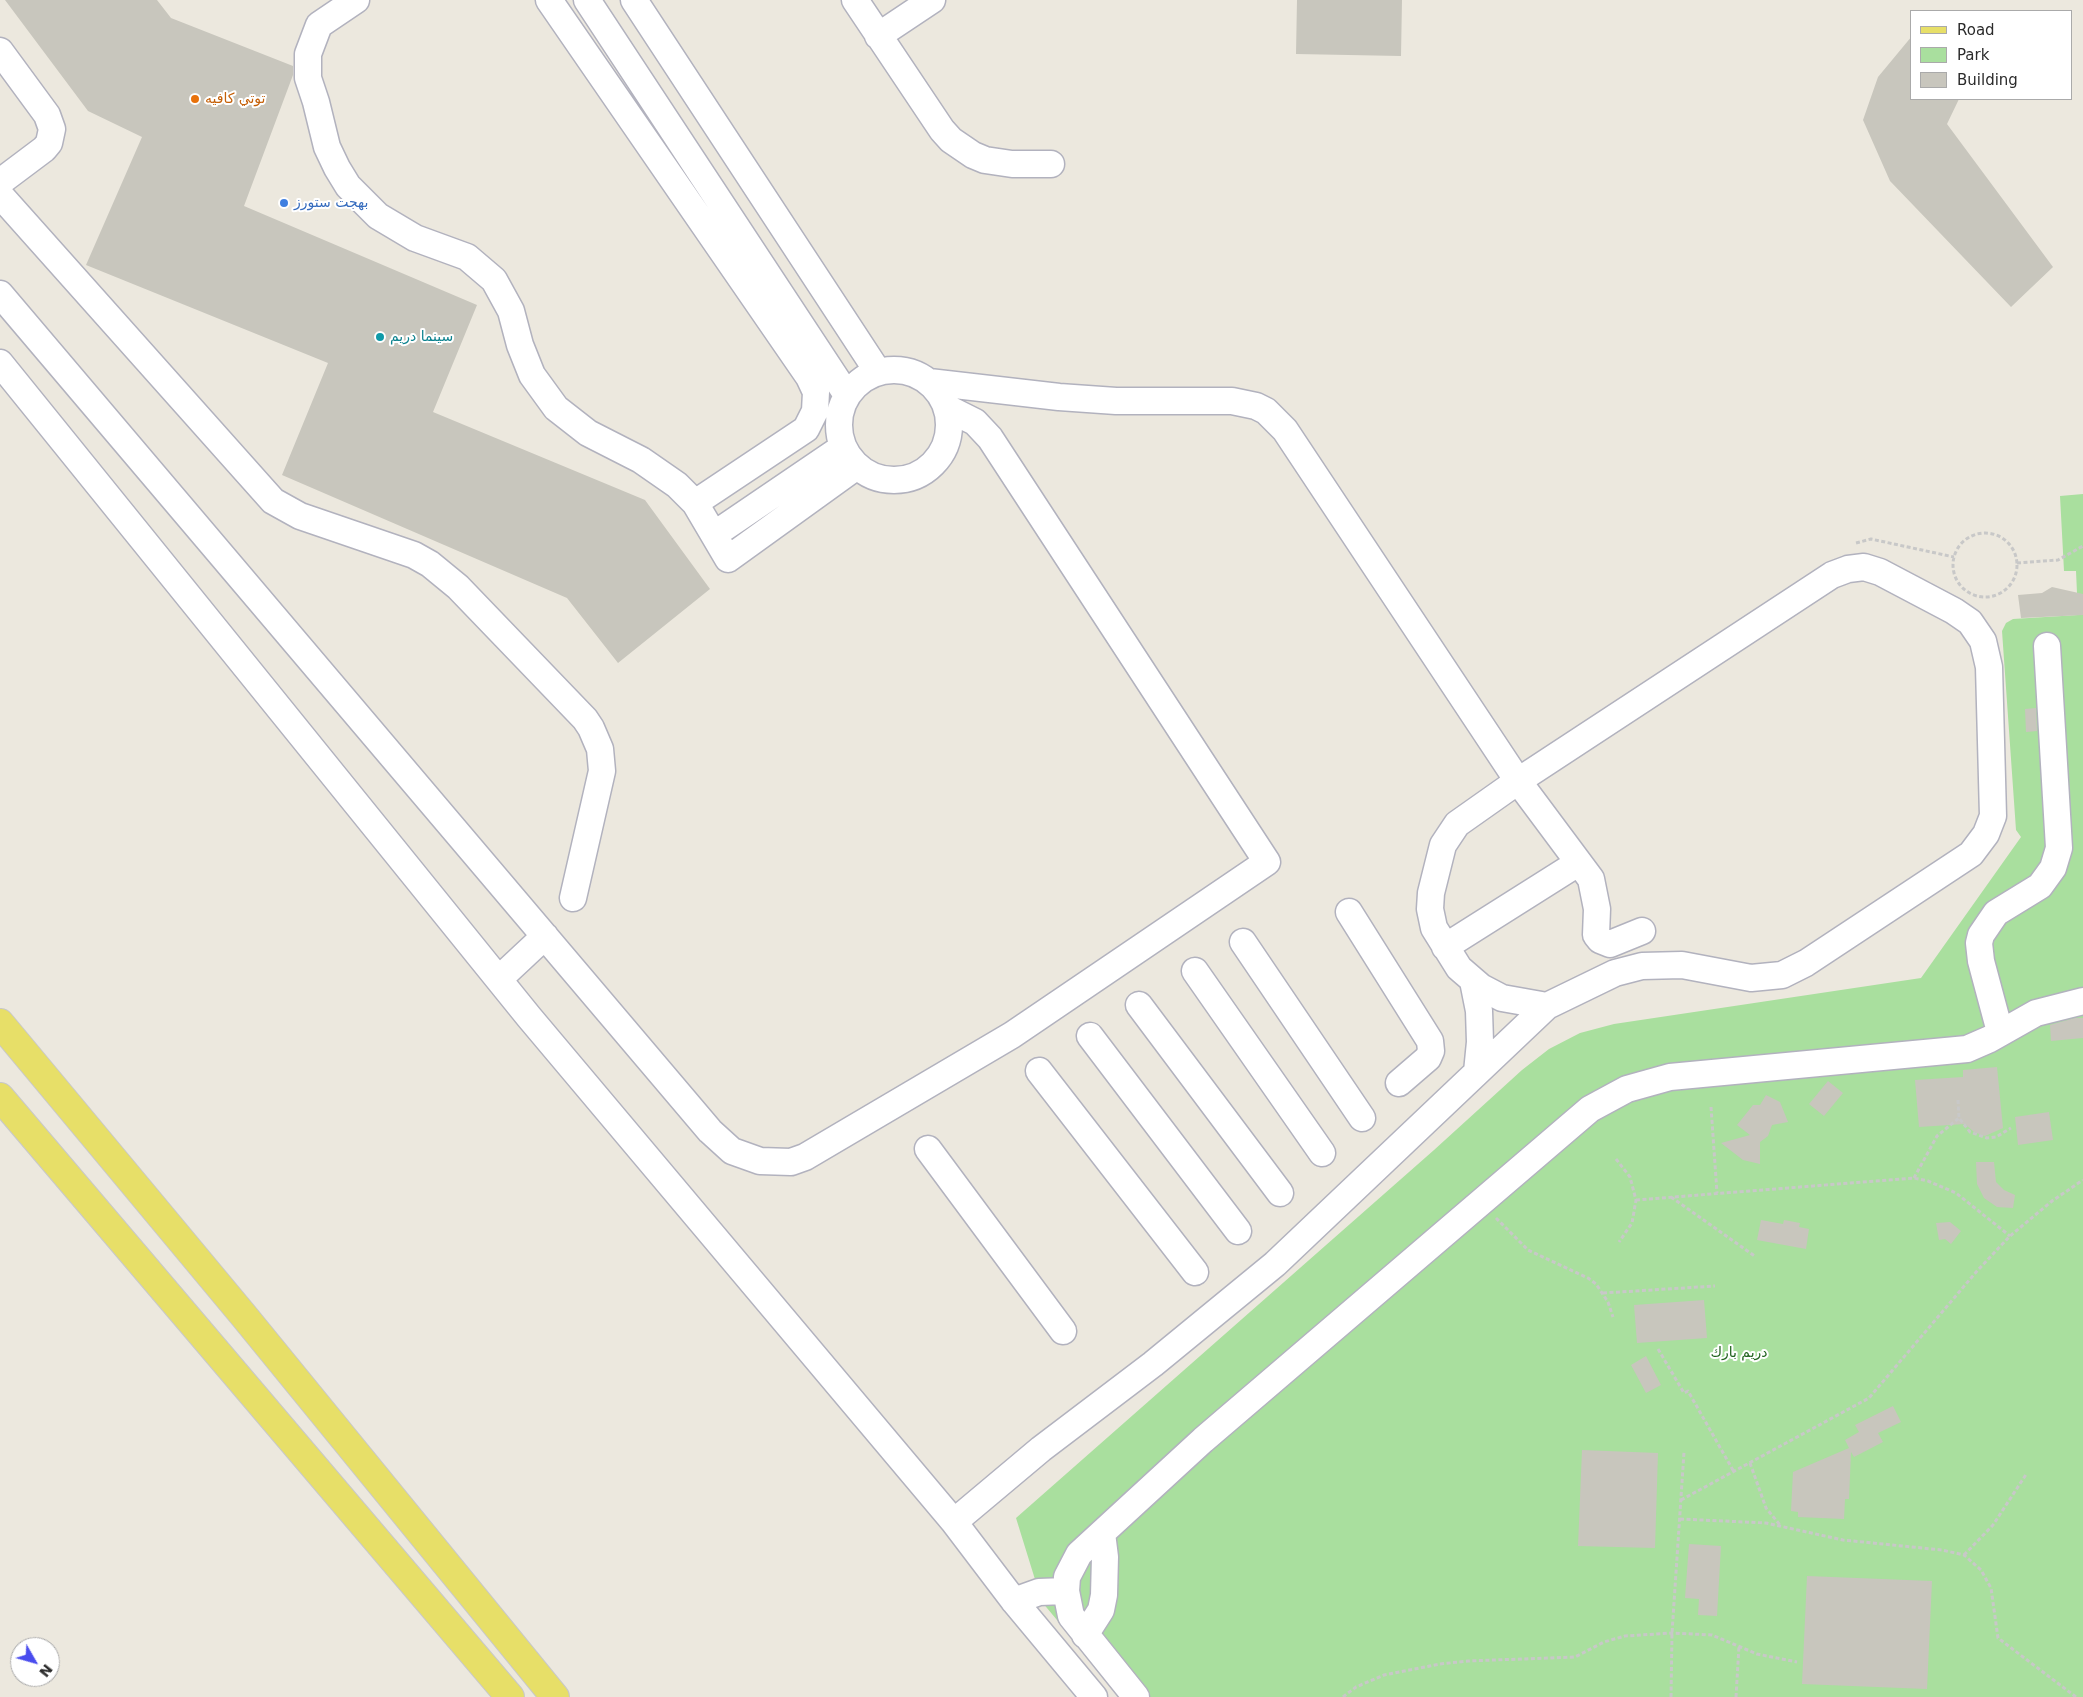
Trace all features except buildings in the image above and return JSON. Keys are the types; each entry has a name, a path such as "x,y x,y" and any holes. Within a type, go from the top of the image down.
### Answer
{"main road":[{"path":"0,1023 257,1332 555,1697"},
{"path":"0,1097 510,1697"}],"street":[{"path":"356,0 319,25 312,38 307,66 308,78 327,147 348,186 368,207 396,228 415,238 451,250 481,267 504,295 529,368 556,408 588,433 657,470 695,503 728,559 850,457"},
{"path":"549,0 809,376 816,392 815,411 806,429 695,503"},
{"path":"587,0 847,395"},
{"path":"634,0 878,372"},
{"path":"855,0 942,130 961,149 985,160 998,163 1051,164"},
{"path":"878,36 932,0"},
{"path":"0,51 47,115 52,129 49,143 44,149 0,182"},
{"path":"0,195 273,501 300,516 414,555 430,564 458,587 584,719 591,728 600,749 602,771 573,898"},
{"path":"0,294 720,1142 746,1157 775,1163 791,1162 805,1157 1012,1035 1267,862 990,438 975,422 948,408"},
{"path":"0,363 499,979 954,1522 1014,1601 1094,1697"},
{"path":"896,369 914,372 930,382 940,393 948,408 950,424 948,440 942,455 931,467 917,476 902,481 885,480 870,476 850,457 838,429 840,411 847,395 866,377 878,372 896,369"},
{"path":"930,382 1059,397 1116,401 1232,401 1256,406 1266,411 1277,420 1289,437 1518,781 1591,879 1597,909 1596,935 1605,943 1616,942 1642,930"},
{"path":"714,534 850,457"},
{"path":"954,1522 1042,1448 1152,1364 1275,1264 1547,1006 1615,973 1642,966 1682,965 1751,978 1782,975 1806,963 1960,862 1980,845 1993,816 1989,667 1983,641 1970,622 1954,611 1880,572 1864,567 1848,568 1832,575 1518,781 1457,824 1443,845 1430,894 1430,909 1434,928 1459,968 1473,981 1502,998 1547,1006"},
{"path":"2000,1032 1981,961 1979,943 1981,935 1996,913 2040,886 2053,868 2059,848 2047,646"},
{"path":"1445,947 1578,863"},
{"path":"1349,912 1430,1042 1431,1051 1428,1058 1399,1083"},
{"path":"499,979 545,936"},
{"path":"1243,942 1362,1118"},
{"path":"1195,971 1322,1154"},
{"path":"1473,981 1479,1011 1480,1042 1477,1072"},
{"path":"1136,1697 1085,1636 1071,1616 1066,1590 1072,1566 1079,1554 1203,1440 1590,1109 1621,1092 1648,1082 1670,1077 1955,1051 1979,1045 2036,1013 2083,1001"},
{"path":"1139,1005 1280,1193"},
{"path":"1090,1036 1238,1231"},
{"path":"1039,1071 1195,1272"},
{"path":"928,1148 1064,1331"},
{"path":"1085,1636 1101,1610 1104,1595 1105,1558 1102,1533"},
{"path":"1014,1601 1039,1592 1066,1590"}],"path":[{"path":"1983,533 2002,538 2010,544 2017,563 2016,573 2006,590 1997,594 1982,596 1968,592 1961,585 1956,577 1954,557 1965,540 1983,533"},
{"path":"1848,568 1849,551 1862,540 1872,539 1954,557"},
{"path":"2017,563 2053,562 2083,546"},
{"path":"1958,1100 1959,1118 1970,1132 1986,1138 2004,1134 2011,1128"},
{"path":"1711,1107 1716,1193"},
{"path":"1914,1178 1937,1136 1959,1118"},
{"path":"1616,1159 1630,1177 1636,1200 1632,1223 1619,1242"},
{"path":"1636,1200 1914,1178 1928,1181 1956,1192 2010,1236"},
{"path":"1681,1500 1870,1398 1977,1271 2010,1236 2052,1201 2083,1180"},
{"path":"1670,1197 1756,1257"},
{"path":"1482,1202 1528,1250 1588,1278 1603,1293 1613,1317"},
{"path":"1603,1293 1715,1286"},
{"path":"1658,1349 1684,1393 1688,1391 1734,1472"},
{"path":"1671,1697 1672,1633 1684,1452"},
{"path":"1750,1463 1766,1508 1780,1526"},
{"path":"1964,1555 1993,1525 2027,1473"},
{"path":"1680,1518 1780,1526 1843,1540 1942,1550 1964,1555 1981,1570 1991,1588 1998,1638 2076,1697"},
{"path":"1343,1697 1370,1680 1440,1664 1497,1659 1564,1659 1575,1657 1614,1638 1672,1633 1712,1635 1764,1656 1797,1662"},
{"path":"1736,1697 1739,1646"}],"green space":[{"name":"دريم بارك","path":"2083,494 2083,1697 1121,1697 1042,1602 1016,1518 1434,1150 1522,1070 1549,1049 1580,1033 1614,1024 1921,978 2021,837 2016,830 2002,631 2006,623 2013,619 2078,615 2076,571 2064,571 2060,496"}],"place":[{"name":"توتي كافيه","path":"195,99"},
{"name":"بهجت ستورز","path":"284,203"},
{"name":"سينما دريم","path":"380,337"}]}
